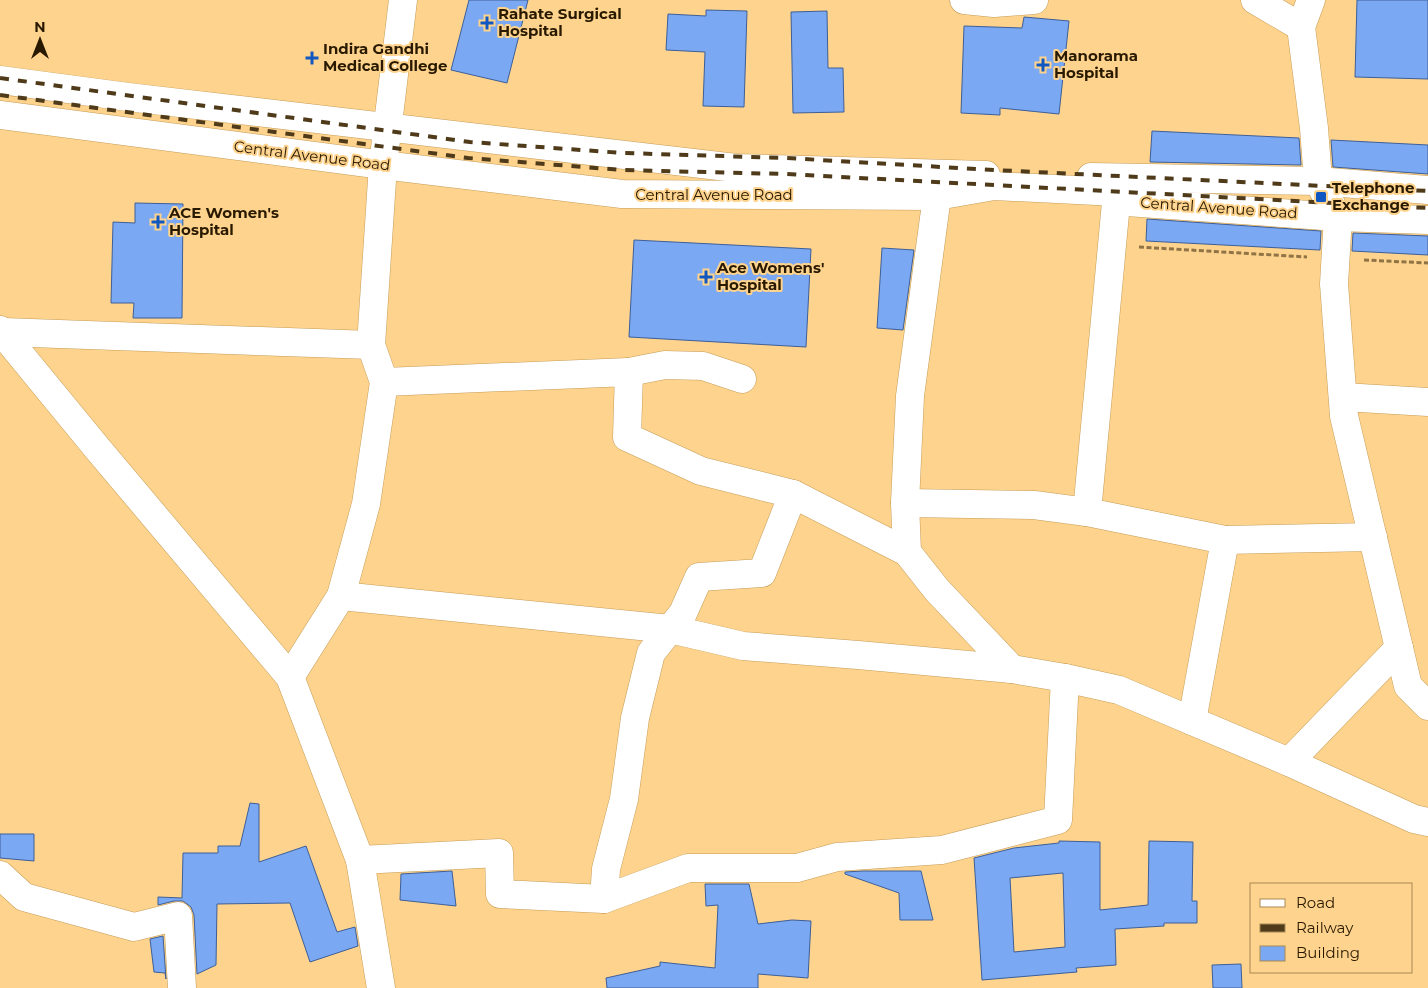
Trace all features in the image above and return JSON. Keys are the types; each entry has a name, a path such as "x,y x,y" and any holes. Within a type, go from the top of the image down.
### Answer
{"street":[{"path":"290,677 341,596 366,504 384,382 371,345 383,166 403,0"},
{"path":"964,0 994,3 1034,0"},
{"path":"1255,0 1301,27"},
{"path":"1311,0 1301,27 1314,128 1318,182 1338,217 1334,284 1344,416 1408,686 1428,706"},
{"path":"0,80 128,97 736,168 1318,182 1428,190"},
{"name":"Central Avenue Road","path":"0,115 383,166 622,194 937,196 994,186 1117,192 1127,202 1338,217 1428,220"},
{"path":"1087,512 1117,192"},
{"path":"907,552 905,503 910,396 937,196"},
{"path":"2,331 371,345"},
{"path":"2,331 97,448 290,677 360,860 381,988"},
{"path":"384,382 629,372 665,365 703,366 742,379"},
{"path":"629,372 627,437 701,471 793,494 907,552 937,590 1012,669"},
{"path":"1343,397 1428,402"},
{"path":"604,899 606,870 624,799 635,718 651,653 683,613 698,577 762,573 793,494"},
{"path":"905,503 1034,505 1087,512 1225,540 1373,537"},
{"path":"1192,721 1225,540"},
{"path":"341,596 670,629 743,646 858,654 1012,669 1065,678 1119,690 1289,762 1414,819 1428,822"},
{"path":"1289,762 1399,648"},
{"path":"360,860 499,853 500,894 604,899 688,868 797,868 837,857 942,850 1058,820 1065,678"},
{"path":"0,875 24,897 134,927 178,916 182,988"}],"path":[{"path":"1138,247 1428,263"}],"building":[{"path":"469,0 528,0 507,83 451,70"},
{"path":"1357,0 1428,0 1428,79 1355,77"},
{"path":"706,10 747,11 744,107 703,106 705,52 666,50 668,14 706,16"},
{"path":"827,11 828,68 843,68 844,112 793,113 791,12"},
{"path":"1024,17 1069,21 1059,114 1000,108 1000,115 961,113 964,26 1022,28"},
{"path":"1152,131 1299,138 1301,165 1150,162"},
{"path":"1331,140 1428,145 1428,174 1333,167"},
{"path":"135,203 183,204 182,318 133,318 134,303 111,303 113,222 135,223"},
{"path":"1147,219 1321,231 1320,250 1146,241"},
{"path":"1353,233 1428,236 1428,255 1352,251"},
{"path":"634,240 811,249 806,347 629,337"},
{"path":"882,248 914,250 903,330 877,328"},
{"path":"250,803 259,804 259,862 306,846 337,932 355,927 358,946 310,962 290,903 217,904 216,965 197,974 194,915 191,907 183,901 158,905 158,897 182,898 183,853 218,853 218,846 240,846"},
{"path":"0,834 34,834 34,861 0,858"},
{"path":"1059,841 1100,842 1100,910 1148,905 1149,841 1193,842 1192,901 1197,901 1197,923 1164,923 1164,926 1115,929 1116,965 1076,968 1077,972 982,980 974,858 1014,848 1059,843","holes":["1063,873 1065,947 1014,952 1010,878"]},
{"path":"452,871 456,906 400,900 401,874"},
{"path":"921,871 933,920 900,920 899,893 845,874 845,872"},
{"path":"705,884 749,884 758,924 792,920 811,921 808,978 758,974 758,988 607,988 606,978 660,966 660,962 715,968 718,905 706,906"},
{"path":"163,936 166,979 165,973 154,972 150,939"},
{"path":"1241,964 1242,988 1213,988 1212,965"}],"railway":[{"path":"0,78 470,142 623,153 786,158 1428,191"},
{"path":"0,95 468,158 622,170 785,174 1428,208"}],"place":[{"name":"Rahate Surgical Hospital","path":"487,23"},
{"name":"Indira Gandhi Medical College","path":"312,58"},
{"name":"Manorama Hospital","path":"1043,65"},
{"name":"Telephone Exchange","path":"1321,197"},
{"name":"ACE Women's Hospital","path":"158,222"},
{"name":"Ace Womens' Hospital","path":"706,277"}]}
